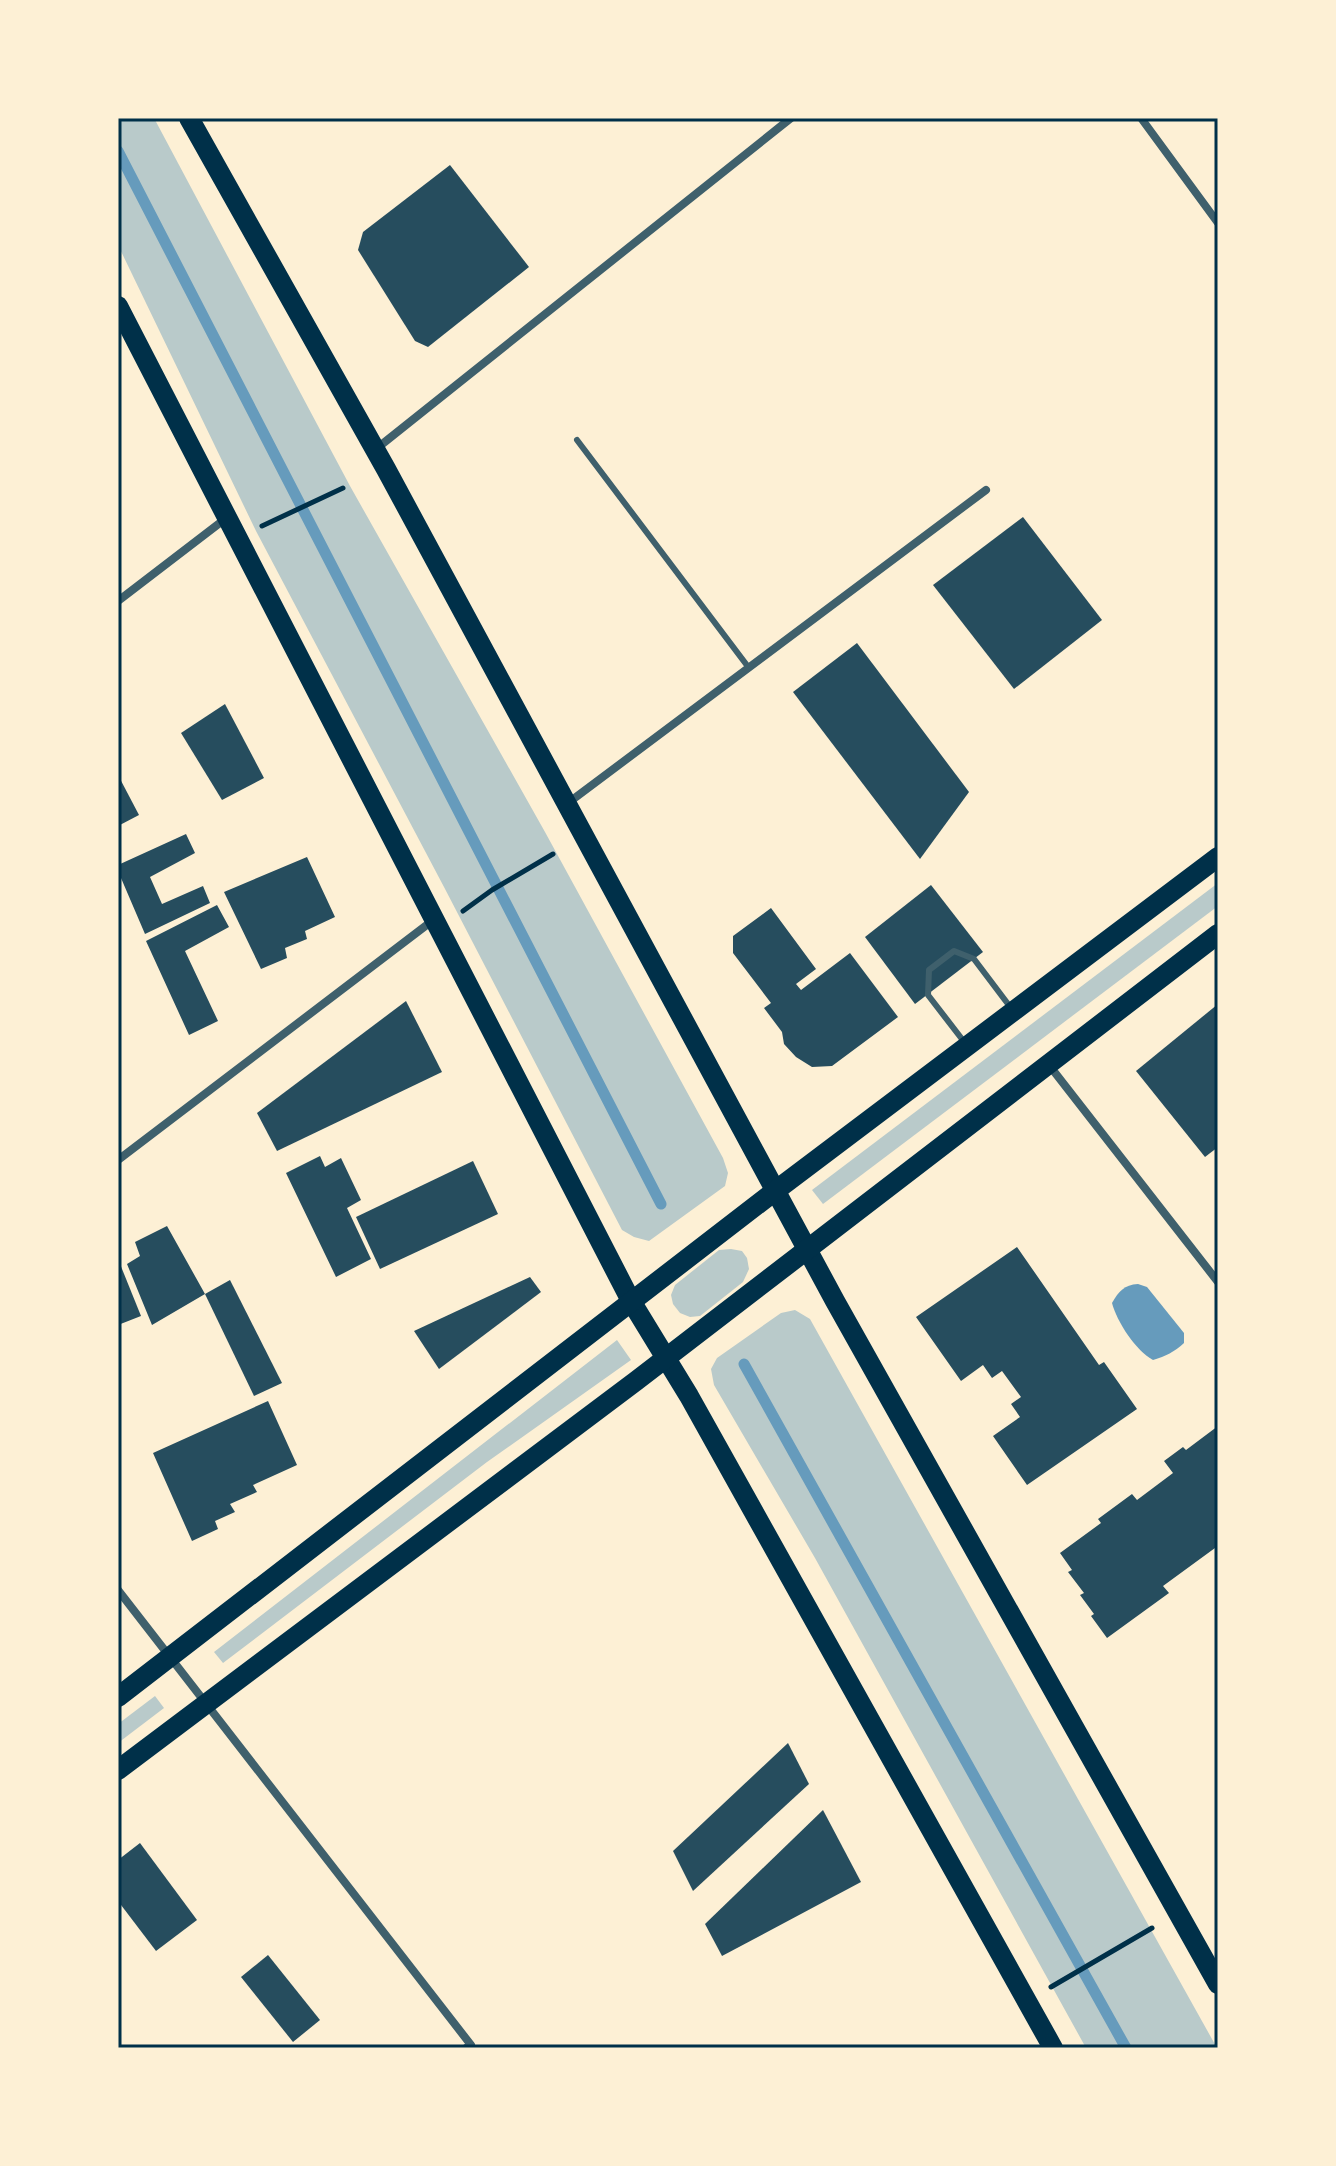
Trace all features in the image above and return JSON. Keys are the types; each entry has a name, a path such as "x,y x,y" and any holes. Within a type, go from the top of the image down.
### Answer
{"main road":[{"path":"189,118 375,449 775,1191 1218,1984"},
{"path":"118,306 631,1301 666,1358 1053,2048"},
{"path":"118,1697 775,1191 1218,857"},
{"path":"118,1770 666,1358 1218,934"}],"street":[{"path":"375,449 791,118"},
{"path":"1141,118 1218,223"},
{"path":"567,804 986,490"},
{"path":"118,601 227,517"},
{"path":"118,1160 434,919"},
{"path":"1049,1064 1218,1282"},
{"path":"118,1590 471,2047"}],"lane":[{"path":"577,440 749,668"},
{"path":"967,1046 928,995 929,970 941,960 954,951 974,959 1013,1011"}],"path":[{"path":"261,526 343,488"},
{"path":"463,911 553,854"},
{"path":"1051,1987 1152,1928"}],"shaded area":[{"path":"118,118 154,118 350,486 545,832 723,1158 728,1173 725,1186 649,1241 622,1230 256,531 118,245"},
{"path":"1218,883 1218,906 823,1204 812,1190"},
{"path":"719,1250 742,1251 747,1258 749,1269 743,1282 700,1316 690,1317 680,1313 671,1295 675,1285"},
{"path":"795,1310 810,1319 1217,2048 1086,2048 815,1558 714,1385 711,1369 717,1358 781,1313"},
{"path":"617,1340 631,1360 487,1462 223,1663 214,1652"},
{"path":"155,1696 164,1708 118,1743 118,1724"}],"water":[{"path":"1138,1284 1147,1287 1184,1333 1184,1343 1153,1360 1128,1335 1112,1303 1122,1289"}],"building":[{"path":"450,165 529,267 428,347 415,341 358,250 363,232"},
{"path":"1023,517 1102,620 1014,689 933,585"},
{"path":"857,643 969,792 920,859 793,692"},
{"path":"225,704 264,778 222,800 181,733"},
{"path":"118,775 139,815 118,826"},
{"path":"186,834 195,853 150,877 162,904 203,886 210,903 145,934 118,865"},
{"path":"307,857 335,917 305,931 307,939 285,948 287,958 261,969 224,892"},
{"path":"931,885 983,952 915,1004 865,937"},
{"path":"217,905 229,927 185,951 218,1021 189,1035 146,941"},
{"path":"771,908 816,969 796,984 801,990 850,953 898,1017 832,1066 812,1067 796,1057 784,1044 782,1032 764,1008 771,1003 733,953 733,936"},
{"path":"406,1001 442,1072 277,1151 257,1113"},
{"path":"1218,1004 1218,1147 1205,1157 1136,1071"},
{"path":"320,1156 325,1167 341,1158 361,1200 347,1208 371,1259 336,1277 286,1173"},
{"path":"473,1161 498,1214 380,1269 356,1217"},
{"path":"167,1226 205,1294 152,1325 127,1264 140,1256 135,1242"},
{"path":"1017,1247 1099,1365 1104,1362 1137,1409 1027,1485 993,1436 1020,1417 1011,1404 1021,1397 1002,1371 992,1378 983,1365 961,1381 916,1317"},
{"path":"118,1259 141,1316 118,1325"},
{"path":"530,1277 541,1292 439,1369 414,1331"},
{"path":"230,1280 282,1383 254,1396 205,1294"},
{"path":"268,1401 297,1465 253,1485 257,1492 230,1504 235,1512 215,1521 218,1529 192,1541 153,1453"},
{"path":"1218,1426 1218,1552 1215,1548 1163,1586 1169,1593 1107,1638 1091,1616 1094,1614 1080,1595 1084,1593 1068,1572 1072,1570 1060,1553 1101,1523 1098,1519 1132,1494 1137,1500 1173,1473 1164,1461 1183,1447 1186,1450"},
{"path":"788,1743 809,1784 693,1891 673,1851"},
{"path":"823,1810 861,1882 722,1956 705,1924"},
{"path":"140,1843 197,1920 156,1951 118,1901 118,1860"},
{"path":"268,1955 320,2020 293,2042 241,1977"}],"waterway":[{"path":"118,151 661,1204"},
{"path":"744,1364 1126,2048"}]}
